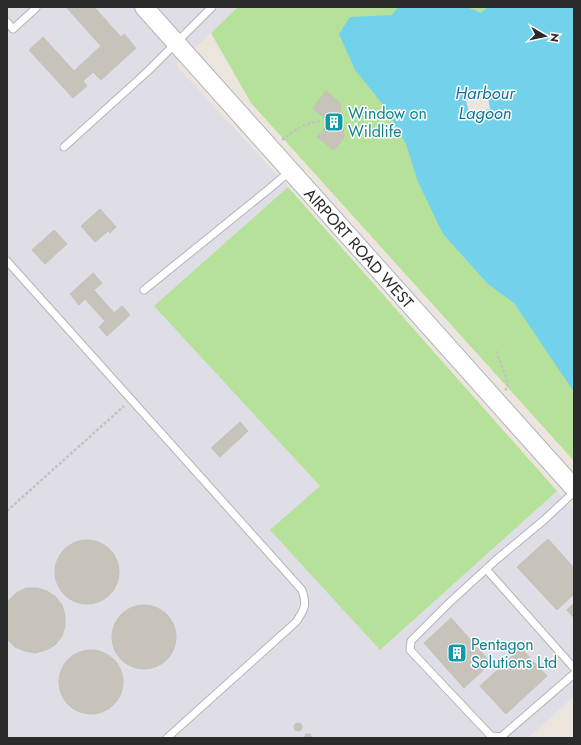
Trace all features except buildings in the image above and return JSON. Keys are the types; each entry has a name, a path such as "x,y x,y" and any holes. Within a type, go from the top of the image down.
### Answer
{"street":[{"name":"AIRPORT ROAD WEST","path":"144,7 574,488"}],"lane":[{"path":"7,22 13,29 36,8 35,7"},
{"path":"64,146 148,71 212,7"},
{"path":"144,290 290,171"},
{"path":"7,261 302,590 306,601 304,611 296,622 167,738"},
{"path":"574,492 449,603 411,642 410,650 491,736 501,737 574,674"},
{"path":"486,569 574,668"}],"path":[{"path":"271,150 293,130 310,122 321,120"},
{"path":"495,401 508,387 506,377 496,351"},
{"path":"7,511 131,400"}],"shaded area":[{"path":"7,7 238,7 176,65 288,187 155,306 320,486 380,649 557,491 574,510 574,696 528,738 7,738"}],"green space":[{"path":"238,7 574,7 574,461 251,103 211,33"},
{"path":"288,187 557,491 380,650 270,530 320,486 154,306"}],"water":[{"name":"Harbour Lagoon","path":"398,7 467,7 481,13 487,7 574,7 574,392 514,303 488,284 443,234 418,182 406,144 385,107 355,70 339,34 350,17 392,15"}],"pier":[{"path":"487,91 490,109 469,113 465,95"}],"place":[{"name":"Window on Wildlife","path":"334,122"},
{"name":"Pentagon Solutions Ltd","path":"457,653"}]}
